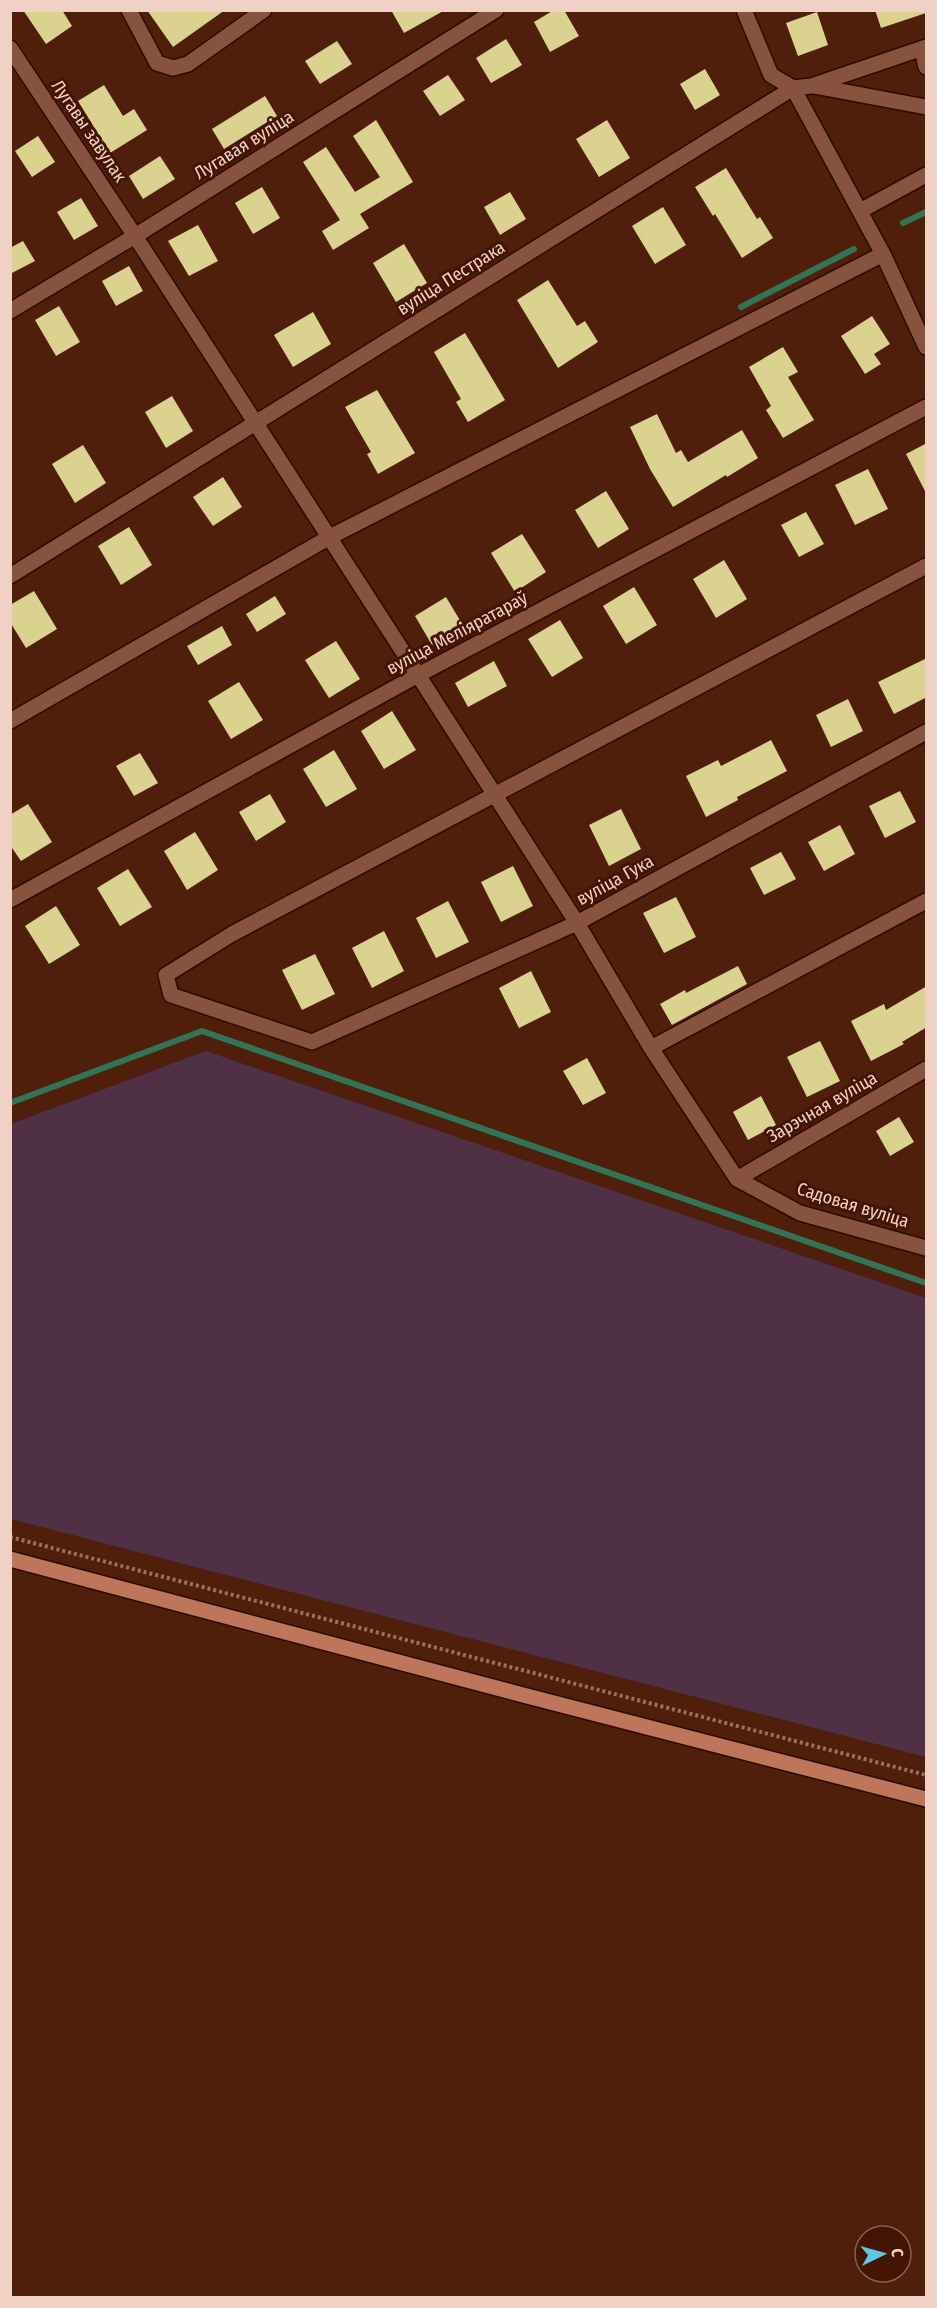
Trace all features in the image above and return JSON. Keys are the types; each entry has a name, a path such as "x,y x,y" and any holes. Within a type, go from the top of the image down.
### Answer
{"main road":[{"path":"10,1559 927,1799"}],"street":[{"path":"129,10 157,63 173,68 188,64 264,10"},
{"name":"Лугавая вуліца","path":"10,311 135,236 496,10"},
{"path":"744,10 771,75 793,88 883,254 927,347"},
{"name":"Лугавы завулак","path":"10,48 135,236 418,675 577,923 651,1048 737,1179"},
{"path":"924,48 927,67"},
{"name":"вуліца Пестрака","path":"10,576 793,88 812,86 924,48"},
{"path":"812,86 927,107"},
{"path":"860,211 927,175"},
{"path":"10,721 328,538 883,254"},
{"name":"вуліца Меліяратараў","path":"10,900 418,675 927,407"},
{"path":"494,796 927,566"},
{"name":"вуліца Гука","path":"494,796 232,934 166,975 171,995 312,1042 577,923 927,732"},
{"path":"651,1048 927,901"},
{"name":"Зарэчная вуліца","path":"737,1179 927,1069"},
{"name":"Садовая вуліца","path":"737,1179 800,1213 927,1248"}],"path":[{"path":"10,1538 927,1775"}],"shaded area":[{"path":"206,1051 926,1298 926,1757 11,1519 11,1124"}],"building":[{"path":"23,10 62,10 72,26 46,44"},
{"path":"147,10 225,10 173,47"},
{"path":"391,10 445,10 404,33"},
{"path":"554,10 564,10 579,36 550,52 534,22"},
{"path":"875,10 926,10 926,13 881,28"},
{"path":"817,12 828,45 798,56 786,23"},
{"path":"506,39 522,65 491,83 476,58"},
{"path":"337,41 352,64 320,84 305,61"},
{"path":"705,69 720,95 695,110 680,84"},
{"path":"448,75 465,100 440,116 423,91"},
{"path":"104,85 123,116 134,109 147,130 110,153 78,101"},
{"path":"265,96 277,116 224,149 212,129"},
{"path":"376,120 413,182 360,214 369,228 333,250 322,231 340,220 303,162 326,147 355,192 380,177 353,136"},
{"path":"607,120 630,158 599,177 576,139"},
{"path":"38,136 55,162 32,177 15,151"},
{"path":"160,156 175,179 143,199 129,176"},
{"path":"726,168 757,219 760,217 773,238 742,258 695,187"},
{"path":"262,187 280,218 253,234 235,203"},
{"path":"510,192 526,219 500,235 484,207"},
{"path":"81,198 98,226 74,240 57,212"},
{"path":"663,207 686,245 655,264 632,226"},
{"path":"198,225 218,261 189,276 168,241"},
{"path":"23,241 35,261 10,274 10,248"},
{"path":"404,244 427,283 396,302 373,263"},
{"path":"129,266 143,291 116,306 102,281"},
{"path":"548,280 577,326 585,321 598,342 558,368 517,300"},
{"path":"59,306 80,342 56,356 35,320"},
{"path":"313,312 331,344 293,367 274,335"},
{"path":"872,316 890,344 874,354 881,364 865,374 841,336"},
{"path":"465,333 505,400 468,422 456,402 461,399 434,352"},
{"path":"783,347 798,372 788,377 814,420 783,438 766,410 771,406 749,367"},
{"path":"377,390 415,453 378,474 367,454 371,452 345,407"},
{"path":"172,396 193,431 166,448 145,412"},
{"path":"657,414 676,453 681,450 688,462 742,430 758,458 673,507 650,469 630,427"},
{"path":"927,443 927,495 906,454"},
{"path":"83,445 106,483 75,503 52,464"},
{"path":"868,469 888,509 855,525 835,485"},
{"path":"223,477 242,507 213,526 193,497"},
{"path":"606,491 629,529 598,548 575,510"},
{"path":"806,512 824,544 799,557 781,525"},
{"path":"129,527 152,565 121,585 98,546"},
{"path":"522,534 546,572 515,592 491,553"},
{"path":"724,560 747,599 716,618 693,579"},
{"path":"634,587 657,625 626,644 603,606"},
{"path":"34,591 57,629 26,648 10,622 10,605"},
{"path":"275,596 286,614 257,632 246,614"},
{"path":"446,597 464,627 432,645 415,616"},
{"path":"560,620 583,658 552,677 528,639"},
{"path":"222,626 232,645 198,665 187,646"},
{"path":"336,641 360,679 329,698 305,660"},
{"path":"927,658 927,697 894,714 878,682"},
{"path":"494,661 507,686 468,707 455,683"},
{"path":"239,682 263,720 231,739 208,701"},
{"path":"848,699 863,731 831,747 816,715"},
{"path":"392,711 416,750 384,769 361,731"},
{"path":"771,740 787,771 737,797 738,800 706,817 686,776 718,760 721,766"},
{"path":"334,750 357,789 326,807 303,769"},
{"path":"140,753 158,783 134,796 116,766"},
{"path":"900,791 916,822 885,838 869,806"},
{"path":"270,794 286,822 256,841 239,812"},
{"path":"28,804 52,842 21,861 10,845 10,815"},
{"path":"621,809 641,849 609,866 589,825"},
{"path":"840,825 855,854 824,871 808,842"},
{"path":"195,832 218,870 187,890 164,851"},
{"path":"781,852 796,879 764,895 750,868"},
{"path":"513,866 533,906 501,922 481,882"},
{"path":"128,869 152,907 120,926 97,888"},
{"path":"676,897 696,937 664,953 643,913"},
{"path":"448,901 469,942 436,958 416,918"},
{"path":"56,906 80,945 49,964 25,926"},
{"path":"384,931 404,971 372,988 352,948"},
{"path":"315,954 335,994 302,1010 282,970"},
{"path":"738,966 747,984 672,1025 660,1004"},
{"path":"531,971 551,1012 519,1028 499,988"},
{"path":"927,986 927,1027 902,1042 904,1044 871,1061 851,1021 884,1004 886,1010"},
{"path":"820,1041 840,1081 807,1097 787,1057"},
{"path":"587,1058 606,1093 583,1105 563,1071"},
{"path":"761,1096 776,1125 748,1140 733,1112"},
{"path":"899,1117 914,1142 890,1156 876,1131"}],"waterway":[{"path":"903,223 926,212"},
{"path":"741,307 854,249"},
{"path":"10,1103 202,1031 926,1283"}]}
